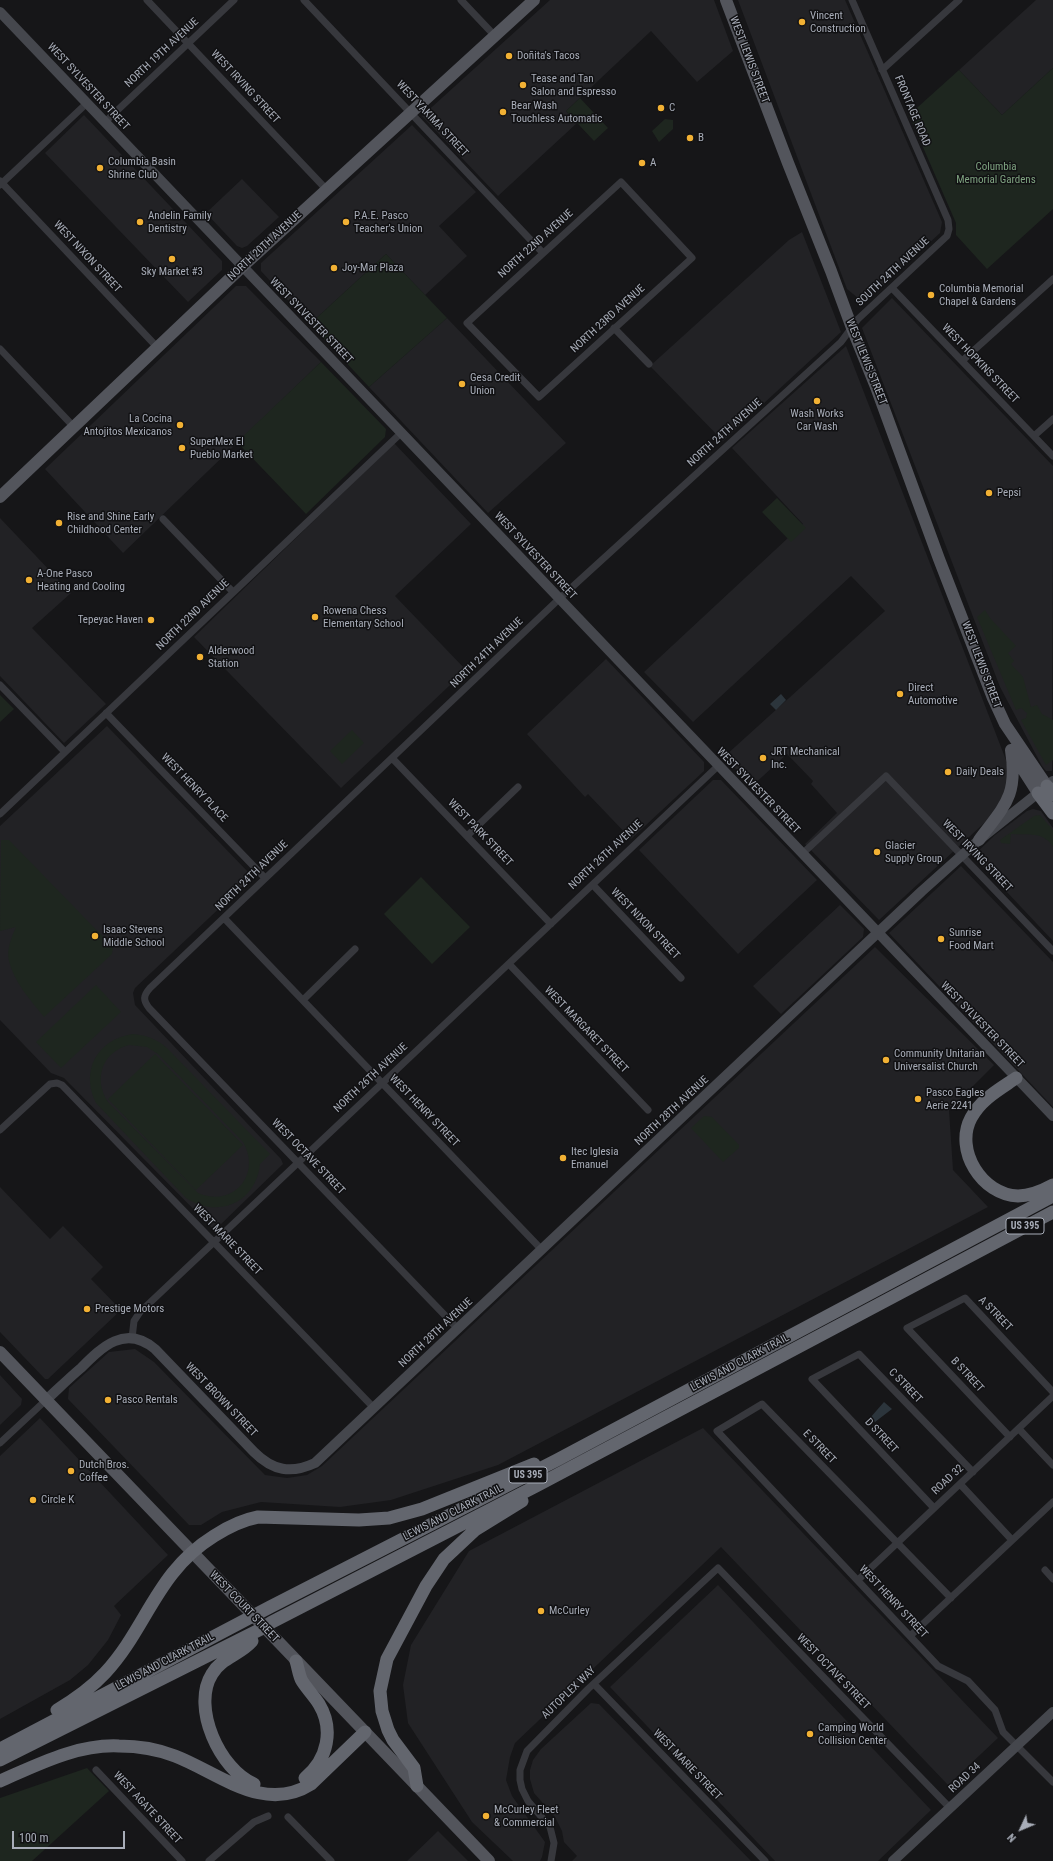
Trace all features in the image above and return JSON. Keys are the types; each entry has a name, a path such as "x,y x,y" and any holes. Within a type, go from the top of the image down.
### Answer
{"highway":[{"path":"1048,789 1053,813"},
{"path":"1016,1078 982,1103 970,1119 966,1141 970,1160 980,1176 989,1184 1007,1194 1018,1196 1030,1195 1053,1185"},
{"name":"LEWIS AND CLARK TRAIL","path":"0,1749 258,1613 557,1460 1053,1196"},
{"name":"LEWIS AND CLARK TRAIL","path":"0,1760 259,1630 280,1617 538,1485 1053,1212"},
{"path":"0,1741 68,1703 88,1690 106,1673 124,1648 165,1582 192,1552 224,1529 248,1519 269,1517 358,1520 389,1518 422,1509 537,1462 557,1460"},
{"path":"417,1786 414,1768 393,1740 382,1711 380,1691 387,1659 426,1586 444,1559 471,1533 518,1505 538,1485"},
{"path":"259,1630 251,1643 223,1660 217,1667 208,1680 204,1697 208,1722 224,1757 234,1771 241,1777 258,1786 278,1788 298,1782 313,1771 325,1751 328,1731 327,1723 319,1704 301,1681 296,1661"},
{"path":"0,1780 76,1751 92,1747 123,1746 144,1748 175,1756 260,1794 268,1796 286,1795 303,1789 311,1784 365,1732"}],"main road":[{"name":"NORTH 20TH AVENUE","path":"0,497 242,267 534,0"},
{"name":"WEST LEWIS STREET","path":"726,0 876,387 939,559 1005,724 1011,750 1048,789"},
{"name":"WEST LEWIS STREET","path":"1005,724 1048,789"},
{"path":"979,840 1006,803 1011,792 1014,769 1011,750"},
{"name":"WEST COURT STREET","path":"0,1352 489,1861"}],"street":[{"name":"WEST IRVING STREET","path":"147,0 326,190"},
{"name":"NORTH 19TH AVENUE","path":"105,122 234,0"},
{"name":"WEST YAKIMA STREET","path":"304,0 543,253"},
{"path":"461,0 495,36"},
{"name":"FRONTAGE ROAD","path":"852,0 948,220 948,232"},
{"path":"882,70 959,0"},
{"name":"WEST SYLVESTER STREET","path":"0,13 1053,1116"},
{"path":"1,184 87,103"},
{"name":"NORTH 22ND AVENUE","path":"538,397 467,323 621,182 692,258"},
{"name":"WEST NIXON STREET","path":"1,184 157,347"},
{"name":"SOUTH 24TH AVENUE","path":"852,328 858,319 944,240 948,232"},
{"name":"NORTH 23RD AVENUE","path":"538,397 692,258"},
{"path":"962,361 1053,279"},
{"name":"WEST HOPKINS STREET","path":"892,288 1053,456"},
{"path":"614,328 648,364"},
{"name":"NORTH 24TH AVENUE","path":"144,1000 144,996 150,988 265,878 559,599 841,342 852,328"},
{"path":"0,349 74,427"},
{"path":"1034,436 1053,419"},
{"name":"NORTH 22ND AVENUE","path":"0,814 401,433"},
{"path":"163,519 233,592"},
{"path":"0,685 65,752"},
{"name":"WEST HENRY PLACE","path":"106,713 265,878"},
{"name":"WEST PARK STREET","path":"392,758 551,924"},
{"name":"NORTH 26TH AVENUE","path":"132,1338 134,1321 138,1314 718,766"},
{"name":"WEST IRVING STREET","path":"802,854 886,776 1053,951"},
{"path":"467,836 518,787"},
{"name":"NORTH 28TH AVENUE","path":"297,1470 318,1460 878,933 979,840 1048,789"},
{"name":"WEST NIXON STREET","path":"592,885 681,978"},
{"name":"WEST HENRY STREET","path":"224,918 542,1250"},
{"path":"303,1000 355,949"},
{"name":"WEST MARGARET STREET","path":"508,964 648,1110"},
{"name":"WEST OCTAVE STREET","path":"144,1000 149,1008 458,1329"},
{"name":"WEST MARIE STREET","path":"0,1130 50,1084 57,1083 65,1088 374,1408"},
{"name":"A STREET","path":"907,1328 965,1298 1053,1392"},
{"name":"B STREET","path":"907,1328 1010,1437"},
{"path":"0,1443 105,1345 115,1340 132,1338"},
{"name":"WEST BROWN STREET","path":"132,1338 144,1341 155,1349 262,1459 278,1468 297,1470"},
{"name":"C STREET","path":"812,1379 859,1354 973,1472"},
{"name":"D STREET","path":"812,1379 934,1508"},
{"name":"ROAD 32","path":"858,1580 1053,1396"},
{"name":"E STREET","path":"717,1431 762,1404 897,1543"},
{"path":"1019,1428 1053,1465"},
{"name":"WEST HENRY STREET","path":"717,1431 941,1668 968,1680 993,1706 1002,1729 1053,1782"},
{"path":"960,1484 1012,1540"},
{"path":"910,1636 1053,1502"},
{"path":"897,1543 951,1598"},
{"name":"WEST OCTAVE STREET","path":"718,1568 950,1808"},
{"name":"AUTOPLEX WAY","path":"551,1861 553,1852 552,1835 546,1821 525,1796 520,1780 522,1760 530,1746 718,1568"},
{"path":"1045,1570 1053,1579"},
{"name":"WEST MARIE STREET","path":"594,1684 765,1861"},
{"name":"ROAD 34","path":"893,1861 1053,1712"},
{"name":"WEST AGATE STREET","path":"96,1770 182,1861"},
{"path":"210,1861 254,1822 268,1816"},
{"path":"288,1817 331,1861"}],"shaded area":[{"path":"550,0 714,0 733,51 697,82 651,31 566,111 577,123 498,196 422,116"},
{"path":"738,0 845,0 942,222 940,233 872,296 858,298 847,289"},
{"path":"1036,0 1053,0 1053,68 1002,115 959,70"},
{"path":"84,115 222,261 222,270 188,302 45,153"},
{"path":"412,125 476,192 439,226 467,256 425,295 386,254 310,324 261,271 261,263"},
{"path":"242,179 279,217 247,246 242,248 237,246 206,213"},
{"path":"802,232 841,332 723,441 650,366 789,240"},
{"path":"236,286 246,286 321,362 123,553 45,469"},
{"path":"892,298 1053,466 1052,771 1046,771 1042,766 1000,687 862,328"},
{"path":"447,318 566,443 488,513 369,387"},
{"path":"846,346 1006,760 1011,787 994,814 879,920 805,844 837,813 811,784 813,781 787,754 751,787 725,756 885,611 851,576 693,722 644,672 803,524 732,448"},
{"name":"Rowena Chess Elementary School","path":"394,443 471,524 395,596 466,670 341,788 194,637"},
{"path":"0,518 71,593 32,628 106,704 64,743 0,676"},
{"path":"606,659 704,762 704,771 631,839 588,794 585,797 527,734"},
{"path":"781,694 786,700 776,710 770,704"},
{"name":"Isaac Stevens Middle School","path":"107,726 249,873 246,883 135,988 133,993 135,1005 281,1159 283,1164 218,1227 212,1228 64,1078 51,1073 0,1020 0,826"},
{"path":"713,780 721,780 817,880 738,954 639,850"},
{"path":"1033,809 1041,811 1053,828 1053,941 973,856 995,835 1027,811"},
{"path":"961,866 1053,962 1053,1107 889,933"},
{"path":"840,905 864,929 863,937 781,1014 753,986"},
{"path":"875,947 994,1065 949,1110 953,1170 988,1207 498,1465 391,1500 340,1507 261,1502 222,1512 201,1525 189,1525 68,1399 69,1388 109,1352 135,1349 154,1362 265,1475 287,1478 307,1475 322,1466"},
{"path":"0,1187 50,1239 63,1226 103,1267 91,1279 121,1310 48,1379 45,1379 0,1332"},
{"path":"0,1375 22,1399 21,1405 0,1425"},
{"path":"884,1402 892,1409 875,1422 870,1418"},
{"path":"40,1418 168,1555 114,1606 121,1615 108,1640 88,1665 70,1680 0,1719 0,1456"},
{"path":"703,1428 998,1738 948,1785 721,1547 515,1743 510,1757 506,1780 512,1796 545,1842 540,1861 513,1861 472,1822 408,1723 403,1685 411,1645 469,1551"},
{"path":"718,1585 931,1810 878,1861 775,1861 610,1687"},
{"path":"591,1703 599,1704 751,1861 572,1861 577,1856 564,1842 562,1831 555,1817 534,1793 530,1779 530,1770 533,1760 541,1749"},
{"path":"438,1831 468,1861 407,1861"}],"green space":[{"name":"Columbia Memorial Gardens","path":"1053,68 1053,209 987,269 956,235 956,223 909,115 959,70 1002,115"},
{"path":"580,98 608,128 594,141 566,111"},
{"path":"665,119 673,120 673,129 659,142 652,131"},
{"path":"386,254 447,318 369,387 310,324"},
{"path":"321,362 386,429 385,437 306,514 237,442"},
{"path":"777,498 806,528 791,542 762,512"},
{"path":"985,610 990,618 1016,646 1008,653 1014,661 1011,664 1023,677 1031,707 1037,705 1042,714 1053,720 1053,760 1046,765 1021,720 1026,718 1027,713 1021,708 1016,710 977,617"},
{"path":"0,695 14,709 0,722"},
{"path":"352,730 364,743 342,764 330,751"},
{"path":"1040,815 1053,830 1053,847 1045,838 1029,834 1011,834 1010,844 1001,843 1000,840 1034,816"},
{"path":"1,840 9,840 113,947 112,954 44,1017 24,991 11,969 8,952 16,927 0,931"},
{"path":"421,877 470,927 432,964 384,914"},
{"path":"96,985 121,1012 61,1068 36,1042"},
{"path":"132,1034 142,1035 155,1040 167,1048 270,1154 260,1164 257,1178 251,1189 234,1204 222,1207 210,1207 198,1204 186,1198 96,1103 90,1080 91,1069 101,1050 109,1043 120,1037","holes":["129,1045 147,1047 158,1054 243,1142 248,1154 249,1166 246,1177 241,1186 233,1192 222,1196 211,1196 198,1193 108,1102 103,1093 101,1084 101,1076 107,1060 112,1054"]},
{"path":"155,1054 243,1145 196,1190 108,1099"},
{"path":"704,1116 712,1117 739,1145 739,1148 723,1162 691,1128"},
{"path":"87,1768 109,1791 32,1861 0,1861 0,1798"}],"place":[{"name":"Vincent Construction","path":"802,22"},
{"name":"Doñita's Tacos","path":"509,56"},
{"name":"Tease and Tan Salon and Espresso","path":"523,85"},
{"name":"C","path":"661,108"},
{"name":"Bear Wash Touchless Automatic","path":"503,112"},
{"name":"B","path":"690,138"},
{"name":"A","path":"642,163"},
{"name":"Columbia Basin Shrine Club","path":"100,168"},
{"name":"Andelin Family Dentistry","path":"140,222"},
{"name":"P.A.E. Pasco Teacher's Union","path":"346,222"},
{"name":"Sky Market #3","path":"172,259"},
{"name":"Joy-Mar Plaza","path":"334,268"},
{"name":"Columbia Memorial Chapel & Gardens","path":"931,295"},
{"name":"Gesa Credit Union","path":"462,384"},
{"name":"Wash Works Car Wash","path":"817,401"},
{"name":"La Cocina Antojitos Mexicanos","path":"180,425"},
{"name":"SuperMex El Pueblo Market","path":"182,448"},
{"name":"Pepsi","path":"989,493"},
{"name":"Rise and Shine Early Childhood Center","path":"59,523"},
{"name":"A-One Pasco Heating and Cooling","path":"29,580"},
{"name":"Rowena Chess Elementary School","path":"315,617"},
{"name":"Tepeyac Haven","path":"151,620"},
{"name":"Alderwood Station","path":"200,657"},
{"name":"Direct Automotive","path":"900,694"},
{"name":"JRT Mechanical Inc.","path":"763,758"},
{"name":"Daily Deals","path":"948,772"},
{"name":"Glacier Supply Group","path":"877,852"},
{"name":"Isaac Stevens Middle School","path":"95,936"},
{"name":"Sunrise Food Mart","path":"941,939"},
{"name":"Community Unitarian Universalist Church","path":"886,1060"},
{"name":"Pasco Eagles Aerie 2241","path":"918,1099"},
{"name":"Itec Iglesia Emanuel","path":"563,1158"},
{"name":"Prestige Motors","path":"87,1309"},
{"name":"Pasco Rentals","path":"108,1400"},
{"name":"Dutch Bros. Coffee","path":"71,1471"},
{"name":"Circle K","path":"33,1500"},
{"name":"McCurley","path":"541,1611"},
{"name":"Camping World Collision Center","path":"810,1734"},
{"name":"McCurley Fleet & Commercial","path":"486,1816"}]}
